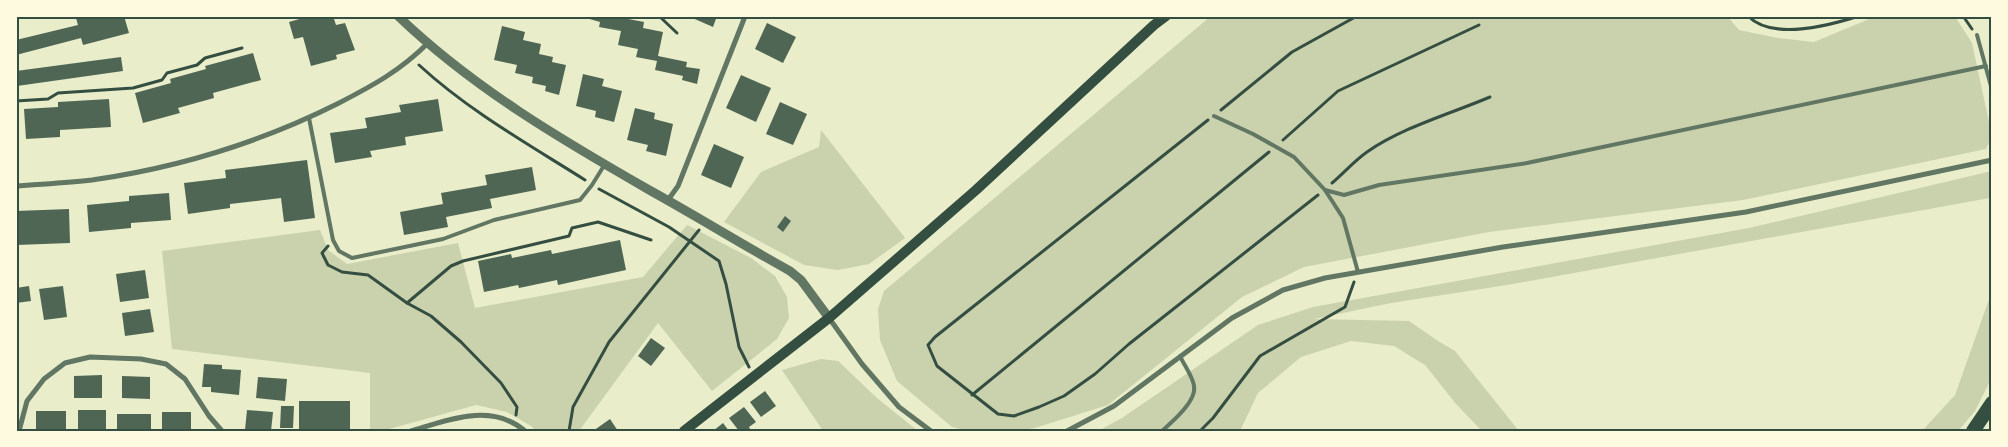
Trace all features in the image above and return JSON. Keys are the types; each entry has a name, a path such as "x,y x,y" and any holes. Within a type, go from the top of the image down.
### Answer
{"highway":[{"path":"1973,431 1992,403"}],"main road":[{"path":"684,431 829,318 976,190 1166,16"}],"street":[{"path":"398,16 428,43 508,105 704,223 790,271 802,280 862,364 898,407 931,431"},
{"path":"668,200 678,186 744,19"},
{"path":"16,186 92,180 177,163 223,149 309,118 380,82 412,59 428,43"},
{"path":"1067,431 1114,406 1232,318 1283,290 1325,278 1504,247 1746,212 1992,160"},
{"path":"19,431 27,401 44,379 65,363 90,357 141,359 166,364 185,379 209,416 222,431"},
{"path":"411,431 477,414 500,417 516,424 525,431"}],"lane":[{"path":"1977,35 1992,90"},
{"path":"1325,190 1344,195 1379,185 1527,163 1986,66"},
{"path":"1214,116 1252,134 1294,158 1325,190 1343,218 1358,272"},
{"path":"309,118 333,240 339,251 352,258 442,239 494,220 580,200 605,164"},
{"path":"1162,431 1180,415 1194,391 1195,386 1180,356"}],"path":[{"path":"659,16 677,33"},
{"path":"1357,16 1292,52 932,341 928,345 937,366 998,414 1014,416 1064,396 1095,374 1136,338 1325,190 1366,153 1405,131 1490,97"},
{"path":"1748,16 1752,20 1768,27 1791,29 1828,26 1859,16"},
{"path":"1963,16 1977,35"},
{"path":"972,395 1274,148 1338,91 1479,25"},
{"path":"16,101 48,99 58,92 133,88 162,80 167,72 197,65 205,58 242,48"},
{"path":"419,65 450,92 493,122 592,185 691,240 719,261 726,284 739,347 755,376"},
{"path":"407,303 451,266 463,261 569,236 572,228 598,222 651,240"},
{"path":"569,431 574,407 609,342 704,223"},
{"path":"333,240 322,253 328,265 342,272 368,275 407,303 431,316 461,342 501,383 517,407 516,424"},
{"path":"1200,431 1213,418 1260,356 1344,307 1358,272"}],"green space":[{"path":"1211,16 1727,16 1739,30 1778,38 1814,42 1874,17 1944,16 1956,18 1972,43 1992,136 1986,149 1743,200 1489,232 1304,267 1242,297 1108,405 1035,428 1015,431 967,431 952,427 897,381 880,340 878,309 884,291"},
{"path":"821,130 905,238 869,264 838,270 804,265 724,222 761,172 819,147"},
{"path":"1992,171 1990,198 1507,285 1391,303 1314,319 1409,321 1455,351 1519,431 1482,431 1456,404 1425,365 1394,346 1351,341 1301,357 1258,393 1240,431 1098,431 1122,418 1258,325 1313,307 1749,228"},
{"path":"687,225 751,258 775,276 787,297 789,318 777,339 712,391 658,323 579,431 536,431 507,412 476,405 382,431 370,431 370,373 172,349 162,251 320,230 328,250 347,264 458,243 475,308 643,277"},
{"path":"1992,291 1992,377 1975,411 1958,431 1922,431 1955,395"},
{"path":"821,359 838,361 877,398 918,431 823,431 782,370"}],"building":[{"path":"83,16 124,16 129,33 83,45 81,38 16,55 16,40 78,25 76,18"},
{"path":"317,16 317,18 333,16 336,25 345,23 355,50 336,55 337,59 311,66 303,37 294,39 289,22"},
{"path":"579,16 624,16 623,18 644,22 643,28 663,32 658,56 687,62 686,67 700,69 697,84 682,80 683,76 655,70 657,61 636,57 638,49 618,45 621,31 599,27 600,22"},
{"path":"688,16 717,16 713,27"},
{"path":"767,23 796,37 783,63 755,49"},
{"path":"502,26 525,32 523,40 541,44 539,54 553,57 552,62 566,65 559,95 545,91 546,86 532,83 533,77 515,73 517,65 494,60"},
{"path":"253,53 261,80 213,93 214,98 178,108 180,113 143,123 135,93 171,83 170,79 206,69 205,66"},
{"path":"121,57 123,71 17,86 16,71"},
{"path":"583,74 604,79 602,86 622,91 614,122 595,117 596,111 576,106"},
{"path":"741,75 771,88 756,122 726,108"},
{"path":"109,99 111,127 60,130 60,137 26,139 24,109 58,107 58,102"},
{"path":"438,99 443,131 405,137 406,145 370,151 372,157 335,163 330,133 367,128 365,118 401,112 399,105"},
{"path":"780,102 807,114 793,145 766,134"},
{"path":"635,108 655,113 654,119 673,124 666,156 646,151 648,145 627,140"},
{"path":"714,144 744,157 731,188 701,175"},
{"path":"307,160 315,218 284,222 281,198 230,204 230,208 188,214 184,183 226,178 225,170"},
{"path":"532,167 536,190 490,199 492,208 446,217 448,227 404,235 400,212 443,204 441,193 487,185 485,175"},
{"path":"169,193 171,220 131,223 131,228 89,232 87,205 129,201 129,196"},
{"path":"69,209 70,243 16,245 16,211"},
{"path":"785,216 791,221 783,232 777,227"},
{"path":"620,240 626,270 558,285 557,280 519,288 518,285 484,292 478,261 511,254 512,258 551,250 552,254"},
{"path":"145,270 149,298 120,302 116,274"},
{"path":"29,286 31,301 16,303 16,288"},
{"path":"63,286 67,317 44,320 39,289"},
{"path":"150,309 154,332 125,336 122,313"},
{"path":"651,338 665,348 651,366 638,356"},
{"path":"204,364 222,365 222,369 241,370 239,395 211,392 211,387 202,387"},
{"path":"102,375 102,398 74,398 74,376"},
{"path":"122,376 150,377 150,399 122,398"},
{"path":"258,377 287,379 285,401 256,398"},
{"path":"765,391 776,406 761,417 750,402"},
{"path":"299,401 350,401 350,431 299,431"},
{"path":"281,406 294,406 293,428 280,428"},
{"path":"744,407 756,422 749,427 751,431 739,431 729,418"},
{"path":"78,410 106,410 106,431 78,431"},
{"path":"247,410 273,412 271,431 245,430"},
{"path":"36,411 66,411 66,431 36,431"},
{"path":"162,412 191,412 191,431 162,431"},
{"path":"117,414 151,414 151,431 117,431"},
{"path":"610,419 618,431 593,431"},
{"path":"723,423 729,431 713,431"}]}
